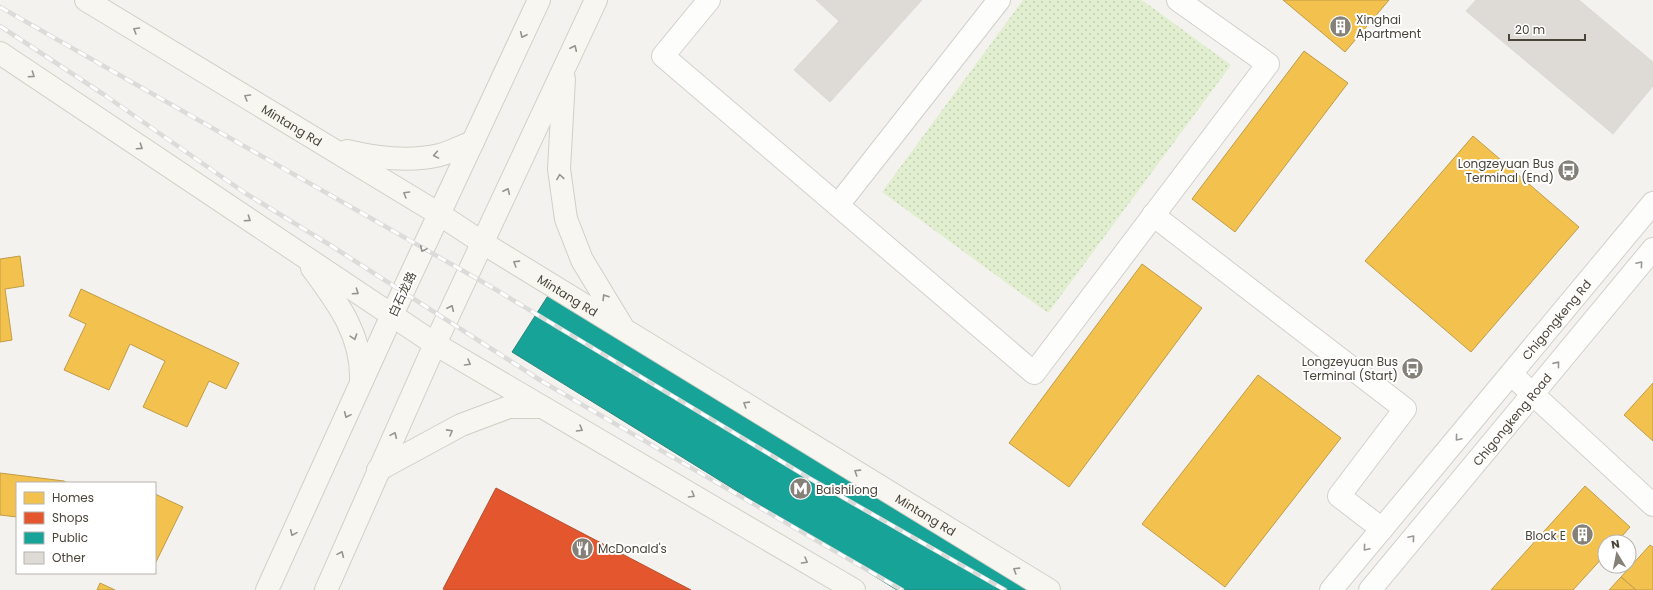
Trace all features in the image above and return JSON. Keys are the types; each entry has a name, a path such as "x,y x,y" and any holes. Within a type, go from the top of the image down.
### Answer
{"main road":[{"name":"Mintang Rd","path":"86,0 439,214 483,243 1049,590"},
{"name":"白石龙路","path":"267,590 392,315 539,0"},
{"path":"326,590 435,344 596,0"},
{"path":"0,53 435,344 854,590"},
{"path":"564,69 559,169 566,219 582,260 625,330"},
{"path":"328,146 371,157 413,158 440,155 473,142"},
{"path":"304,257 342,308 354,335 362,365 361,383"},
{"path":"378,470 462,425 509,406 542,407"}],"street":[{"path":"709,0 663,56 1034,373 1268,64 1178,0"},
{"path":"838,205 999,0"},
{"path":"1331,590 1653,203"},
{"path":"1153,215 1405,408 1339,496 1382,529"},
{"name":"Chigongkeng Road","path":"1370,590 1653,249"},
{"path":"1511,374 1653,505"}],"green space":[{"path":"1023,0 1142,0 1231,65 1048,313 882,192"}],"building: Homes":[{"name":"Xinghai Apartment","path":"1283,0 1389,0 1345,52"},
{"path":"1304,51 1348,83 1235,232 1192,199"},
{"path":"1473,136 1579,227 1471,352 1365,261"},
{"path":"20,256 24,286 5,289 12,340 0,342 0,259"},
{"path":"1142,264 1202,308 1069,487 1009,443"},
{"path":"81,289 239,363 226,389 209,381 187,427 143,407 165,361 130,344 109,390 64,370 86,324 69,316"},
{"path":"1258,375 1341,438 1225,587 1142,524"},
{"path":"1653,383 1653,441 1624,415"},
{"path":"0,473 66,482 16,482 16,517 0,515"},
{"name":"Block E","path":"1585,486 1630,527 1624,534 1597,534 1597,564 1573,590 1491,590"},
{"path":"156,494 183,507 156,562"},
{"path":"1650,545 1653,547 1653,590 1636,590 1621,577 1624,574 1637,574 1637,559"},
{"path":"1621,577 1636,590 1609,590"},
{"path":"100,583 115,590 97,590"}],"building: Shops":[{"path":"496,488 691,590 443,589"}],"building: Public":[{"name":"Baishilong","path":"551,291 1035,590 897,590 512,352"}],"building: Other":[{"path":"816,0 922,0 830,102 794,70 839,21"},
{"path":"1476,0 1579,0 1653,62 1653,86 1613,134 1466,11"}],"railway":[{"path":"0,7 488,285 809,478 1005,590"},
{"path":"0,26 103,94 245,193 330,245 543,382 902,590"}],"place":[{"name":"Xinghai Apartment","path":"1340,26"},
{"name":"Longzeyuan Bus Terminal (End)","path":"1569,170"},
{"name":"Longzeyuan Bus Terminal (Start)","path":"1413,368"},
{"name":"Baishilong","path":"800,489"},
{"name":"Block E","path":"1582,535"},
{"name":"McDonald's","path":"582,548"}]}
